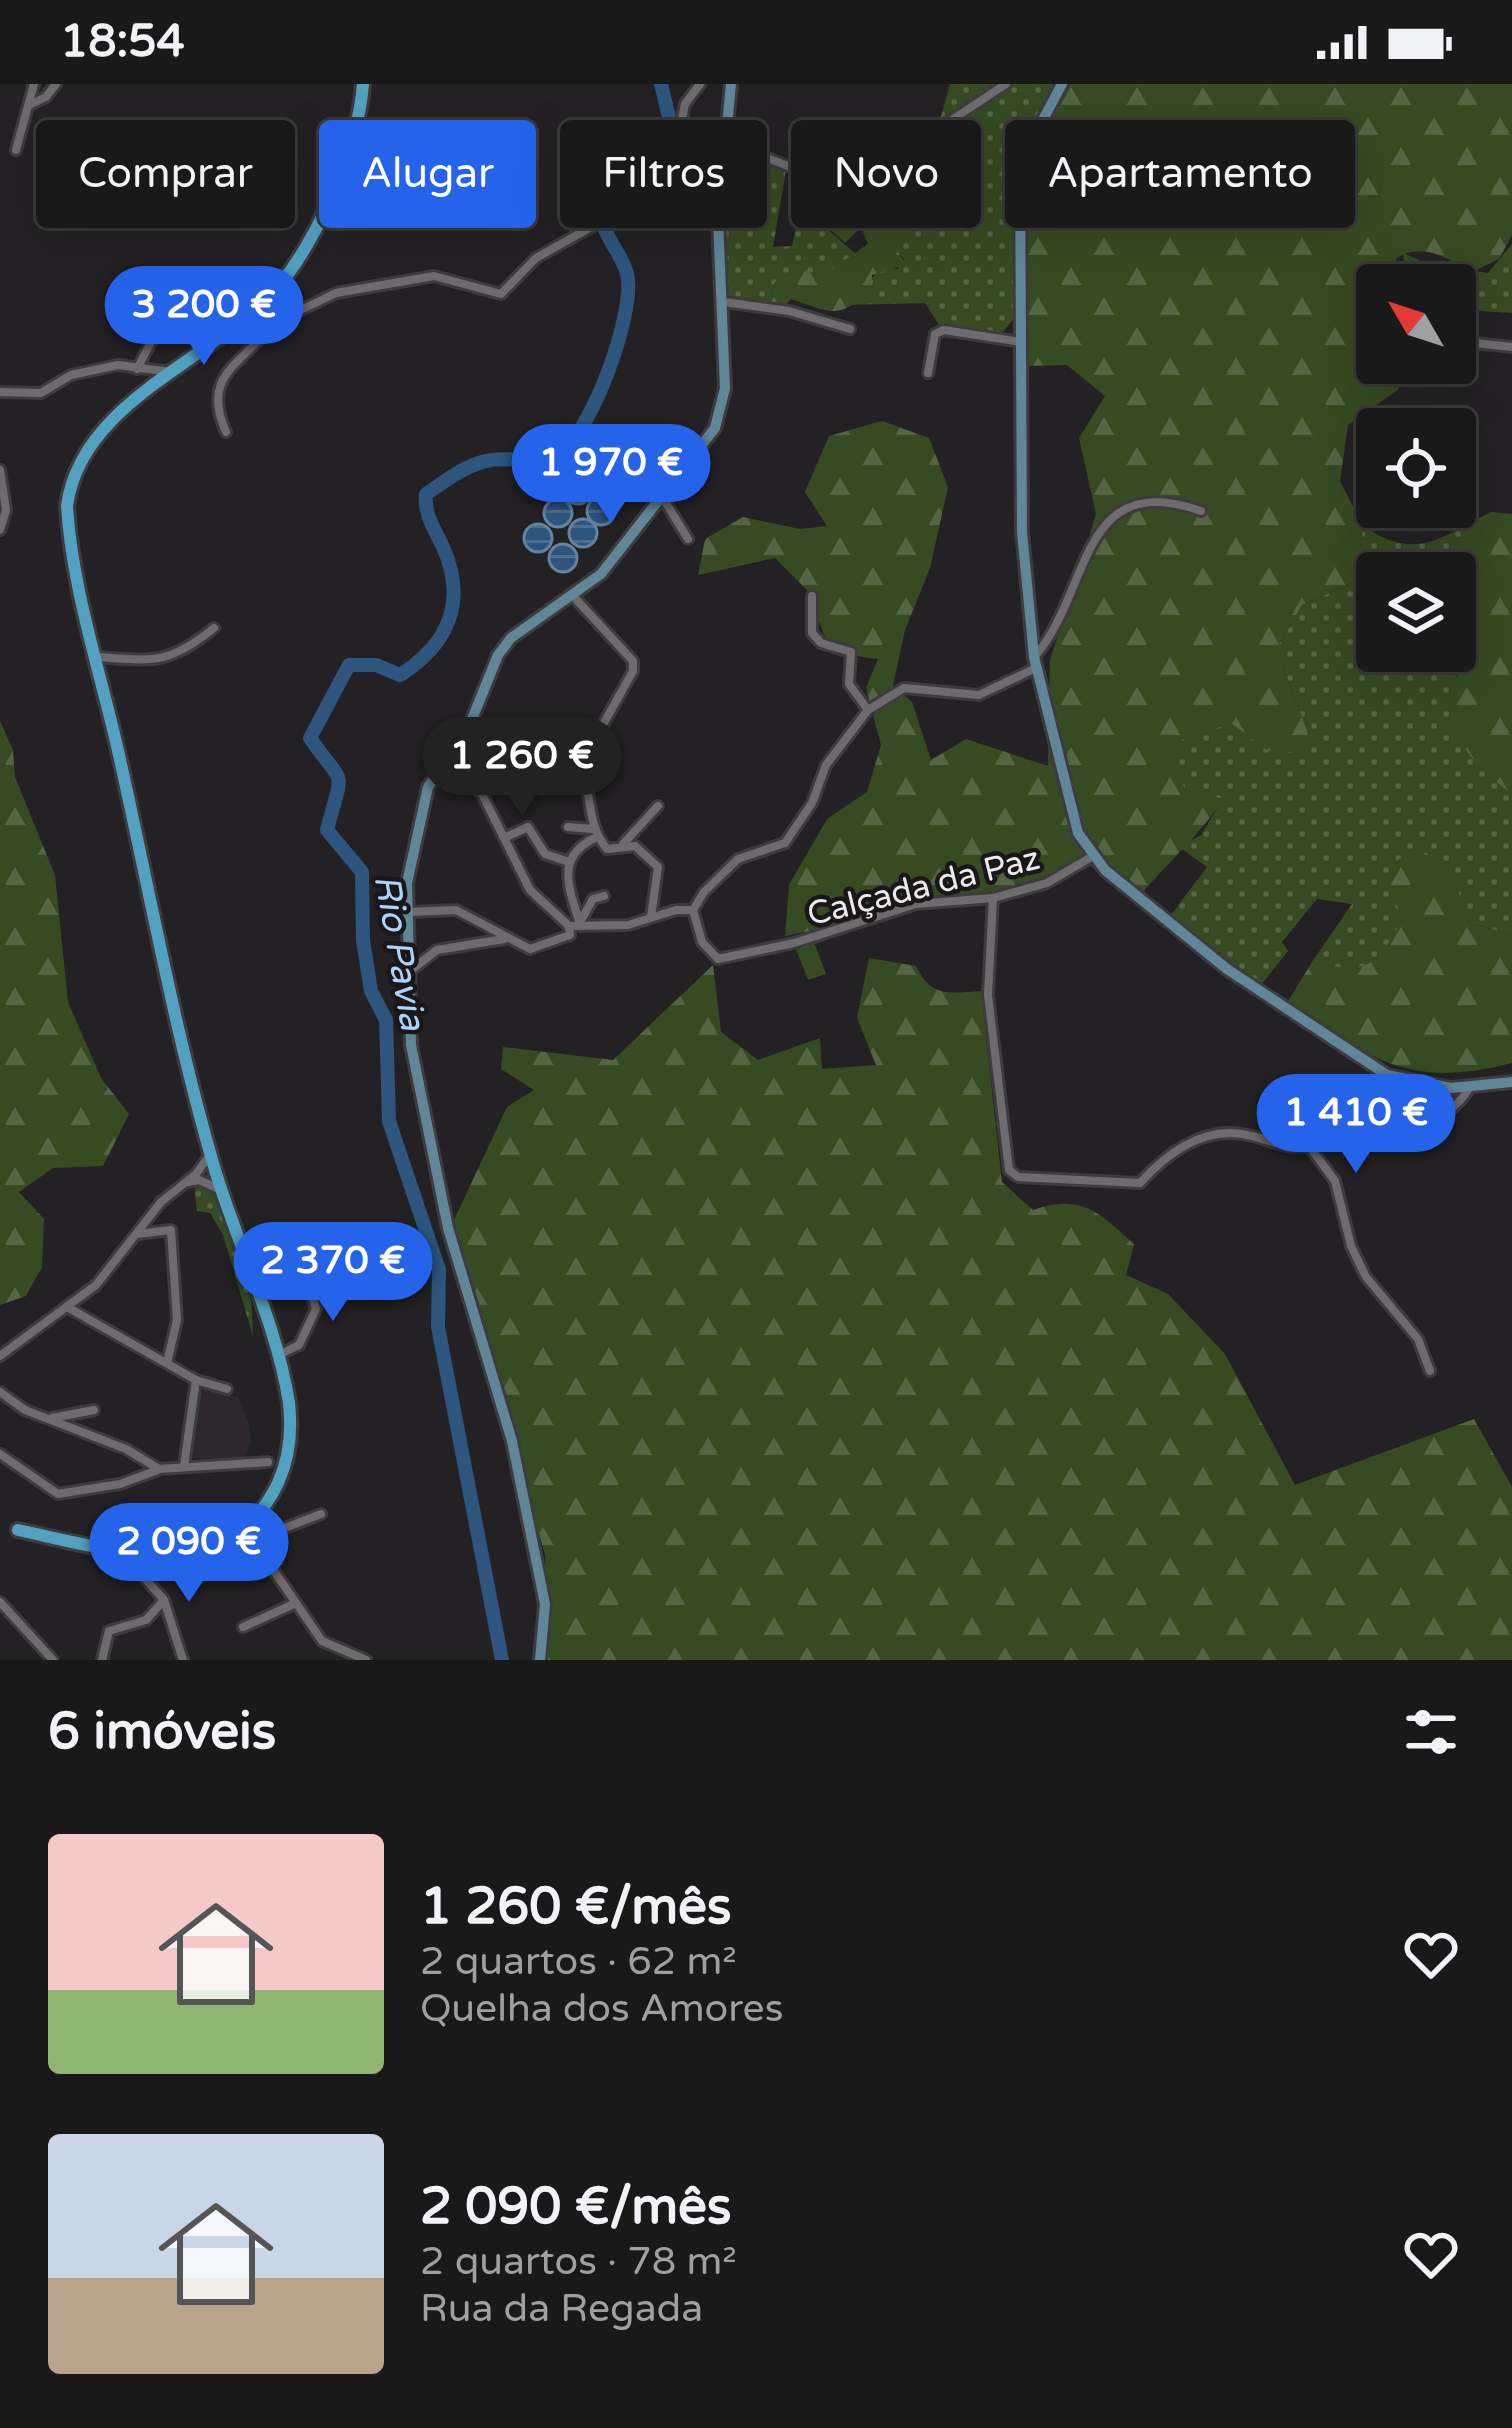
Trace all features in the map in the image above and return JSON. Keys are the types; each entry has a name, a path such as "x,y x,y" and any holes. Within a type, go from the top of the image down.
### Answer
{"main road":[{"path":"18,1530 144,1555 202,1550 244,1526 271,1495 287,1454 289,1402 222,1191 208,1173 211,1153 70,532 72,481 99,433 258,307 290,274 314,233 357,121 363,84"},
{"path":"106,1542 144,1555 194,1547 218,1535 260,1502 287,1454"},
{"path":"0,1527 106,1542 178,1546 218,1535"}],"street":[{"path":"16,150 34,84"},
{"path":"29,104 56,84"},
{"path":"237,324 267,325 336,293 434,276 501,294 536,258 632,204 677,143 685,104 700,84"},
{"path":"727,120 731,84"},
{"path":"767,158 798,170 944,125 1006,84"},
{"path":"1062,84 1020,163 1022,532 1035,663 1078,833 1093,856 1227,969 1366,1063 1419,1083 1470,1087 1512,1082"},
{"path":"540,1660 545,1628 539,1573 503,1402 448,1228 411,1041 409,912 415,833 428,787 466,734 498,655 511,638 573,596 609,564 700,452 720,414 724,302 719,228"},
{"path":"724,302 788,311 850,329"},
{"path":"258,307 267,325"},
{"path":"258,307 267,325"},
{"path":"136,370 165,316"},
{"path":"226,432 217,411 219,386 267,325"},
{"path":"928,374 935,334 944,330 1021,342"},
{"path":"1476,343 1512,347"},
{"path":"0,392 41,393 71,375 118,364 174,372"},
{"path":"0,470 6,510 0,530"},
{"path":"663,498 688,539"},
{"path":"443,763 482,794 530,890 574,925 628,925 693,910 704,892 738,859 785,843 812,803 826,765 868,710 904,688 979,695 1035,663 1090,547 1125,510 1165,499 1202,512"},
{"path":"573,596 633,661 581,764 595,833 607,849 622,845 642,850 658,867 651,917"},
{"path":"812,596 812,633 821,643 851,652 849,684 868,710"},
{"path":"97,657 131,661 177,657 214,628"},
{"path":"622,845 658,806"},
{"path":"506,837 528,827 545,854 569,862"},
{"path":"568,827 595,833"},
{"path":"574,925 566,888 569,862 595,833"},
{"name":"Calçada da Paz","path":"693,910 702,943 718,958 729,959 916,904 993,898 1047,884 1093,856"},
{"path":"409,912 456,910 530,949 570,935 592,899 604,896"},
{"path":"993,898 988,995 1009,1171 1018,1177 1140,1183 1154,1168 1216,1131 1256,1136 1291,1149 1309,1146"},
{"path":"410,971 437,950 505,939"},
{"path":"1309,1146 1317,1126 1338,1121 1378,1130 1427,1125 1447,1116 1470,1087"},
{"path":"1309,1146 1335,1180 1351,1246 1366,1276 1418,1339 1430,1371"},
{"path":"0,1356 96,1285 161,1202 186,1182 208,1173"},
{"path":"137,1234 171,1230 177,1320 167,1364"},
{"path":"276,1356 299,1346 316,1309 301,1255"},
{"path":"68,1306 196,1380 227,1389"},
{"path":"184,1466 196,1380"},
{"path":"0,1392 126,1449 159,1469"},
{"path":"51,1418 94,1409"},
{"path":"0,1454 58,1494 120,1484 159,1469 268,1462"},
{"path":"256,1539 321,1514"},
{"path":"244,1526 322,1641 366,1660"},
{"path":"122,1552 148,1576 164,1600 183,1660"},
{"path":"144,1555 148,1576"},
{"path":"148,1576 151,1564 164,1556"},
{"path":"102,1660 109,1630 146,1620 164,1600"},
{"path":"0,1602 53,1660"},
{"path":"242,1627 296,1604"}],"shaded area":[{"path":"209,1387 239,1398 251,1443 244,1458 190,1458 199,1395"}],"green space":[{"path":"950,84 1066,84 1043,120 1005,120 1005,228 1016,228 1015,317 1002,333 939,325 925,303 848,305 859,301 877,273 898,269 904,259 897,249 899,228 981,228 981,120 937,120"},
{"path":"1066,84 1512,84 1512,235 1499,259 1476,270 1476,264 1457,264 1414,251 1396,259 1396,264 1356,264 1356,384 1398,384 1399,389 1372,408 1356,408 1356,419 1348,425 1340,481 1356,512 1356,528 1363,528 1356,552 1356,581 1302,605 1276,649 1308,733 1299,753 1267,750 1231,723 1176,742 1184,790 1223,799 1140,896 1093,856 1019,887 785,936 789,885 827,819 867,792 881,745 866,688 878,659 861,657 825,637 807,590 775,558 698,575 705,539 743,517 800,529 827,526 805,492 829,436 882,421 929,438 948,487 930,568 905,630 893,685 912,702 931,760 966,739 1048,766 1050,660 1096,514 1079,438 1105,396 1067,365 1027,366 1018,320 1011,228 1355,228 1355,120 1038,120"},
{"path":"767,163 786,170 773,247 792,246 796,228 826,228 857,255 820,277 779,274 766,303 729,298 724,228 767,228"},
{"path":"828,228 860,228 845,243"},
{"path":"866,228 899,228 902,240 897,249 906,265 872,275 872,290 841,310 791,299 783,307 766,303 779,274 804,269 820,277 868,244 863,232"},
{"path":"1512,244 1512,313 1476,311 1476,272 1488,273"},
{"path":"1403,253 1428,264 1404,264"},
{"path":"1491,512 1465,552 1360,552 1363,528 1398,543 1414,544 1460,528 1476,528 1476,520"},
{"path":"1491,512 1512,514 1512,794 1465,749 1450,714 1457,672 1476,672 1476,552 1461,552"},
{"path":"1356,581 1356,672 1468,672 1456,675 1454,695 1463,743 1512,794 1512,935 1469,923 1457,888 1404,916 1381,959 1350,971 1312,962 1352,904 1317,899 1282,942 1288,951 1261,985 1170,916 1207,867 1179,847 1201,835 1222,800 1184,790 1175,742 1232,722 1267,750 1308,733 1276,649 1302,605"},
{"path":"1476,651 1506,662 1476,670"},
{"path":"0,721 13,750 15,777 55,875 68,1002 101,1078 129,1114 103,1166 53,1168 19,1192 44,1219 42,1267 26,1296 0,1305"},
{"path":"1424,850 1457,888 1469,923 1512,935 1512,1063 1444,1073 1417,1071 1368,1054 1287,1003 1312,962 1359,967 1378,956 1404,916 1391,897 1390,867 1403,856"},
{"path":"814,942 826,974 808,980 796,949"},
{"path":"869,958 916,966 928,984 942,991 981,991 1002,1182 1033,1210 1077,1205 1110,1223 1134,1244 1126,1275 1168,1294 1225,1354 1295,1485 1474,1419 1512,1487 1512,1660 548,1660 545,1555 452,1224 507,1107 534,1090 501,1069 503,1047 613,1060 713,965 721,1032 758,1060 820,1038 822,1069 876,1065 857,1018"},
{"path":"194,1184 209,1186 219,1196 251,1295 253,1336 223,1235 210,1213 197,1211"}],"water":[{"path":"578,476 588,480 592,490 588,500 578,504 568,500 564,490 568,480"},
{"path":"601,497 611,501 615,511 611,521 601,525 591,521 587,511 591,501"},
{"path":"558,499 568,503 572,513 568,523 558,527 548,523 544,513 548,503"},
{"path":"583,519 593,523 597,533 593,543 583,547 573,543 569,533 573,523"},
{"path":"538,524 548,528 552,538 548,548 538,552 528,548 524,538 528,528"},
{"path":"563,544 573,548 577,558 573,568 563,572 553,568 549,558 553,548"}],"waterway":[{"name":"Rio Pavia","path":"502,1660 438,1327 439,1270 389,1121 386,1020 371,991 363,940 362,872 327,830 338,779 310,738 349,665 376,665 400,675 431,650 449,620 453,603 450,567 428,515 426,494 482,462 556,454 587,418 609,370 628,297 626,269 602,222 602,202 619,178 662,147 669,117 661,84"}]}
